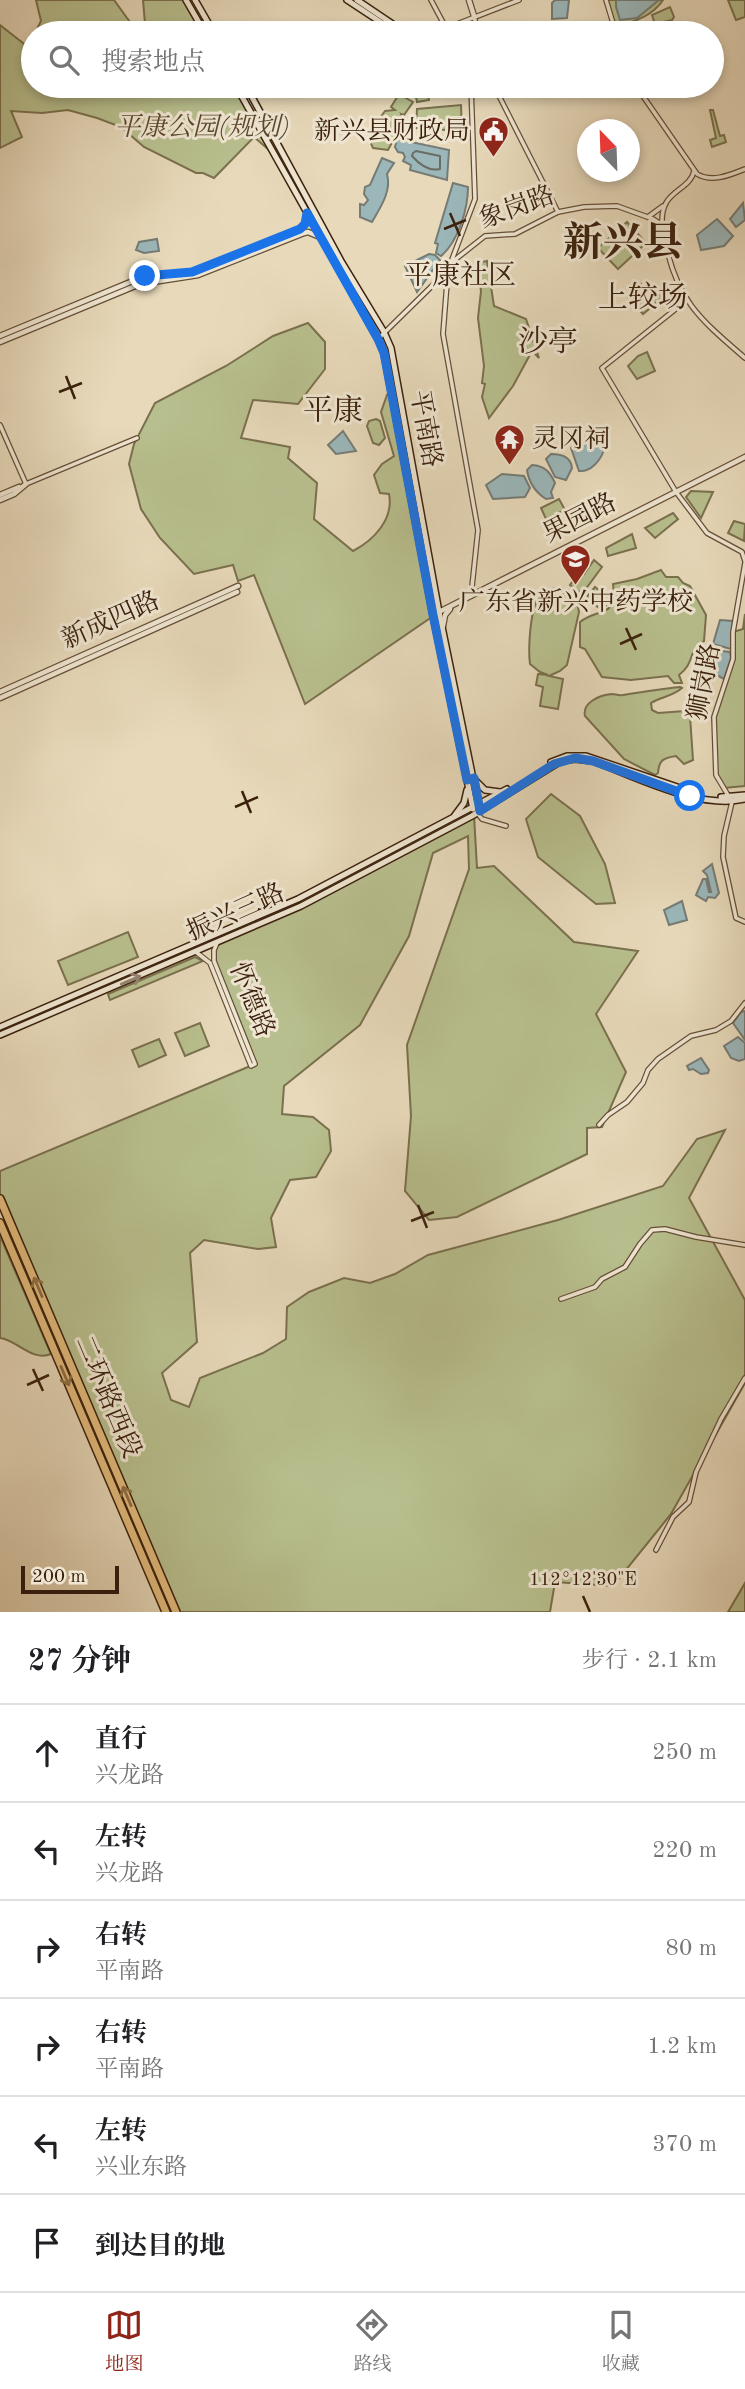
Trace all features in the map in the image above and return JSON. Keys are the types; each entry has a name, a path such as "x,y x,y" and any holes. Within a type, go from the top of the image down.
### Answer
{"main road":[{"path":"186,0 198,21"},
{"path":"195,0 207,21"},
{"path":"347,0 379,21"},
{"path":"358,0 389,21"},
{"name":"平南路","path":"243,98 384,353 477,810"},
{"name":"平南路","path":"253,98 391,348 435,592 436,614 443,630 470,779"},
{"path":"477,810 558,758 578,755 598,759 696,794 731,800"},
{"path":"477,810 554,764 575,758 593,761 690,796 731,800 745,797"},
{"path":"451,819 464,803 470,779 485,790 503,791"},
{"name":"振兴三路","path":"0,1027 298,899 451,819 477,810"},
{"name":"振兴三路","path":"0,1035 301,906 477,810"},
{"path":"234,927 237,934"},
{"name":"二环路西段","path":"0,1199 176,1612"},
{"name":"二环路西段","path":"0,1223 166,1612"}],"street":[{"path":"431,0 442,21"},
{"path":"469,0 475,21"},
{"path":"462,21 519,0"},
{"path":"606,0 612,21"},
{"path":"471,98 475,199 448,270 443,334 478,530 471,596"},
{"path":"500,98 558,212"},
{"path":"644,98 694,171 704,178"},
{"path":"689,182 725,177 745,169"},
{"path":"648,217 689,182 694,171"},
{"path":"665,204 662,225 675,281 700,317 745,358"},
{"name":"象岗路","path":"378,339 451,264 485,236 515,234 558,212 608,205 648,217 662,225"},
{"path":"0,336 145,276 188,273 216,263 300,229 305,224 307,213"},
{"path":"0,342 140,284 198,275 304,233 313,233 323,240"},
{"name":"狮岗路","path":"687,300 602,368 676,492 707,533 742,552 745,562 733,632 733,659 714,717 716,775 731,800"},
{"path":"0,425 26,484"},
{"path":"0,498 14,494 26,484 137,438"},
{"name":"果园路","path":"436,614 745,457"},
{"name":"新成四路","path":"0,692 238,589 0,698"},
{"path":"435,592 441,603 456,603"},
{"path":"443,630 445,615 456,603"},
{"path":"731,800 723,856 736,918 745,922"},
{"path":"477,810 482,819 506,826"},
{"name":"怀德路","path":"196,952 210,963 251,1066 255,1064 214,961 216,943"},
{"path":"599,1125 627,1102 658,1059 691,1036 716,1030 731,1021 745,1003"},
{"path":"561,1299 596,1287 602,1279 617,1273 632,1259 639,1244 652,1230 665,1229 745,1245"},
{"path":"656,1550 673,1517 689,1502 696,1472 721,1419 745,1378"}],"green space":[{"path":"36,0 114,0 129,21 41,21"},
{"path":"143,0 186,0 198,21 145,21"},
{"path":"606,0 663,0 642,18 634,21 612,21"},
{"path":"728,0 745,0 745,17 736,20"},
{"path":"670,7 674,17 668,21 654,21 652,15"},
{"name":"平康公园(规划)","path":"0,25 21,42 21,98 243,98 277,157 254,137 214,178 196,173 144,147 121,127 68,110 42,113 11,111 22,137 0,148"},
{"path":"397,98 406,98 413,102 404,115 401,114 404,121 388,150 373,148 370,138 373,129 385,111 395,110 391,107"},
{"path":"416,98 429,98 429,100 417,102"},
{"path":"461,105 462,131 416,128 417,109"},
{"path":"710,110 713,110 720,136 724,135 726,142 712,147 710,140 716,138"},
{"path":"627,222 646,243 618,269 598,248"},
{"path":"487,261 494,306 526,319 539,358 532,351 513,386 489,418 482,397 485,384 482,383 484,366 478,318 481,291 477,263"},
{"path":"641,284 646,290 652,285 662,298 643,314 627,296"},
{"path":"308,323 325,342 325,369 298,404 253,400 241,438 290,447 288,458 317,483 314,519 353,551 375,535 388,512 389,494 380,493 374,475 382,464 394,456 381,412 387,395 400,398 439,612 305,704 254,575 238,581 233,565 194,574 160,538 141,509 129,464 134,444 155,403 226,366 273,336"},
{"path":"647,352 655,371 637,379 628,366 638,356"},
{"path":"369,421 380,421 385,438 379,445 373,443 367,426"},
{"path":"691,491 713,492 701,518 686,497"},
{"path":"559,499 565,510 546,519 541,508"},
{"path":"673,513 678,519 655,538 645,528"},
{"path":"734,521 745,524 744,541 728,533"},
{"path":"632,534 636,548 608,556 606,548"},
{"path":"594,560 602,567 582,594 570,585 580,571 584,574"},
{"path":"661,570 666,577 678,577 690,586 706,615 704,641 695,648 688,665 679,675 682,683 674,683 668,676 631,680 602,677 585,649 580,647 580,622 610,607 613,603 613,584"},
{"path":"595,587 611,599 602,610 586,598"},
{"path":"562,588 576,597 579,612 567,665 549,676 563,679 558,709 540,706 543,687 536,685 538,674 548,675 530,664 529,649 532,618 540,595 545,591"},
{"path":"745,614 745,786 724,788 716,775 714,717 733,659 733,632 743,629"},
{"path":"682,688 675,693 651,703 652,710 658,713 685,711 690,716 693,760 684,764 676,756 665,759 655,775 624,759 585,716 586,707 602,696"},
{"path":"551,794 580,816 605,864 615,903 596,904 538,857 526,819"},
{"path":"474,815 477,868 494,866 574,942 638,951 596,1014 626,1072 602,1127 587,1128 587,1154 457,1217 429,1220 405,1191 411,1116 407,1045 469,869 468,836 433,853 409,936 360,1025 284,1086 282,1114 313,1117 329,1130 331,1151 316,1177 290,1180 271,1218 276,1247 258,1249 204,1240 190,1253 197,1342 162,1373 171,1400 189,1407 200,1378 263,1353 286,1339 287,1307 309,1292 344,1278 370,1283 395,1274 428,1255 558,1220 663,1186 697,1139 725,1130 689,1198 745,1300 745,1383 671,1514 613,1586 555,1582 550,1612 175,1612 0,1206 0,1171 255,1064 214,961 217,943 307,902"},
{"path":"128,932 138,957 68,985 58,961"},
{"path":"195,957 203,961 110,1000 108,994"},
{"path":"200,1023 209,1046 185,1056 175,1033"},
{"path":"159,1039 166,1055 139,1067 132,1050"},
{"path":"0,1236 51,1354 37,1355 0,1338"},
{"path":"745,1583 745,1612 728,1612"}],"water":[{"path":"555,0 569,0 567,18 552,19 552,3"},
{"path":"616,0 659,0 637,18 620,20"},
{"path":"397,139 449,150 447,180 410,170 411,165 403,161 403,153 398,152 395,147"},
{"path":"382,158 394,163 387,174 388,187 384,199 372,222 360,217 360,204 364,205 368,200 364,194 365,187 370,185"},
{"path":"453,183 468,187 466,205 457,234 441,256 436,253 438,244 435,243"},
{"path":"743,203 745,220 736,227 730,219"},
{"path":"717,219 733,236 724,246 701,250 697,235"},
{"path":"157,239 159,251 144,253 136,250 139,242"},
{"path":"429,254 440,260 417,292 405,266"},
{"path":"343,431 356,451 336,454 328,445"},
{"path":"579,440 599,442 604,450 594,465 583,471 579,471 571,448"},
{"path":"551,454 570,461 572,468 566,480 555,477 546,459"},
{"path":"532,465 544,468 551,476 555,483 551,492 553,498 546,499 533,487 527,470"},
{"path":"502,474 524,476 530,488 525,497 493,499 486,485"},
{"path":"720,620 733,621 731,649 713,644"},
{"path":"712,650 730,652 731,658 724,679 709,671"},
{"path":"712,864 719,893 715,898 708,897 706,901 696,895 703,879 706,879 711,892 707,875 703,871"},
{"path":"682,901 687,920 669,925 664,910"},
{"path":"745,1011 745,1040 733,1023 741,1012"},
{"path":"738,1037 745,1043 745,1059 739,1061 731,1058 724,1046"},
{"path":"701,1058 709,1070 708,1073 689,1070 687,1066"}],"place":[{"name":"新兴县财政局","path":"493,159"},
{"name":"灵冈祠","path":"509,467"},
{"name":"广东省新兴中药学校","path":"576,587"}],"district":[{"name":"新兴县","path":"623,245"},
{"name":"平康社区","path":"460,277"},
{"name":"上较场","path":"643,299"},
{"name":"沙亭","path":"548,343"},
{"name":"平康","path":"333,412"}],"route":[{"path":"145,276 188,273 216,263 300,229 305,224 307,213 384,353 467,780 474,778 480,811 554,764 575,758 593,761 690,796"}]}
